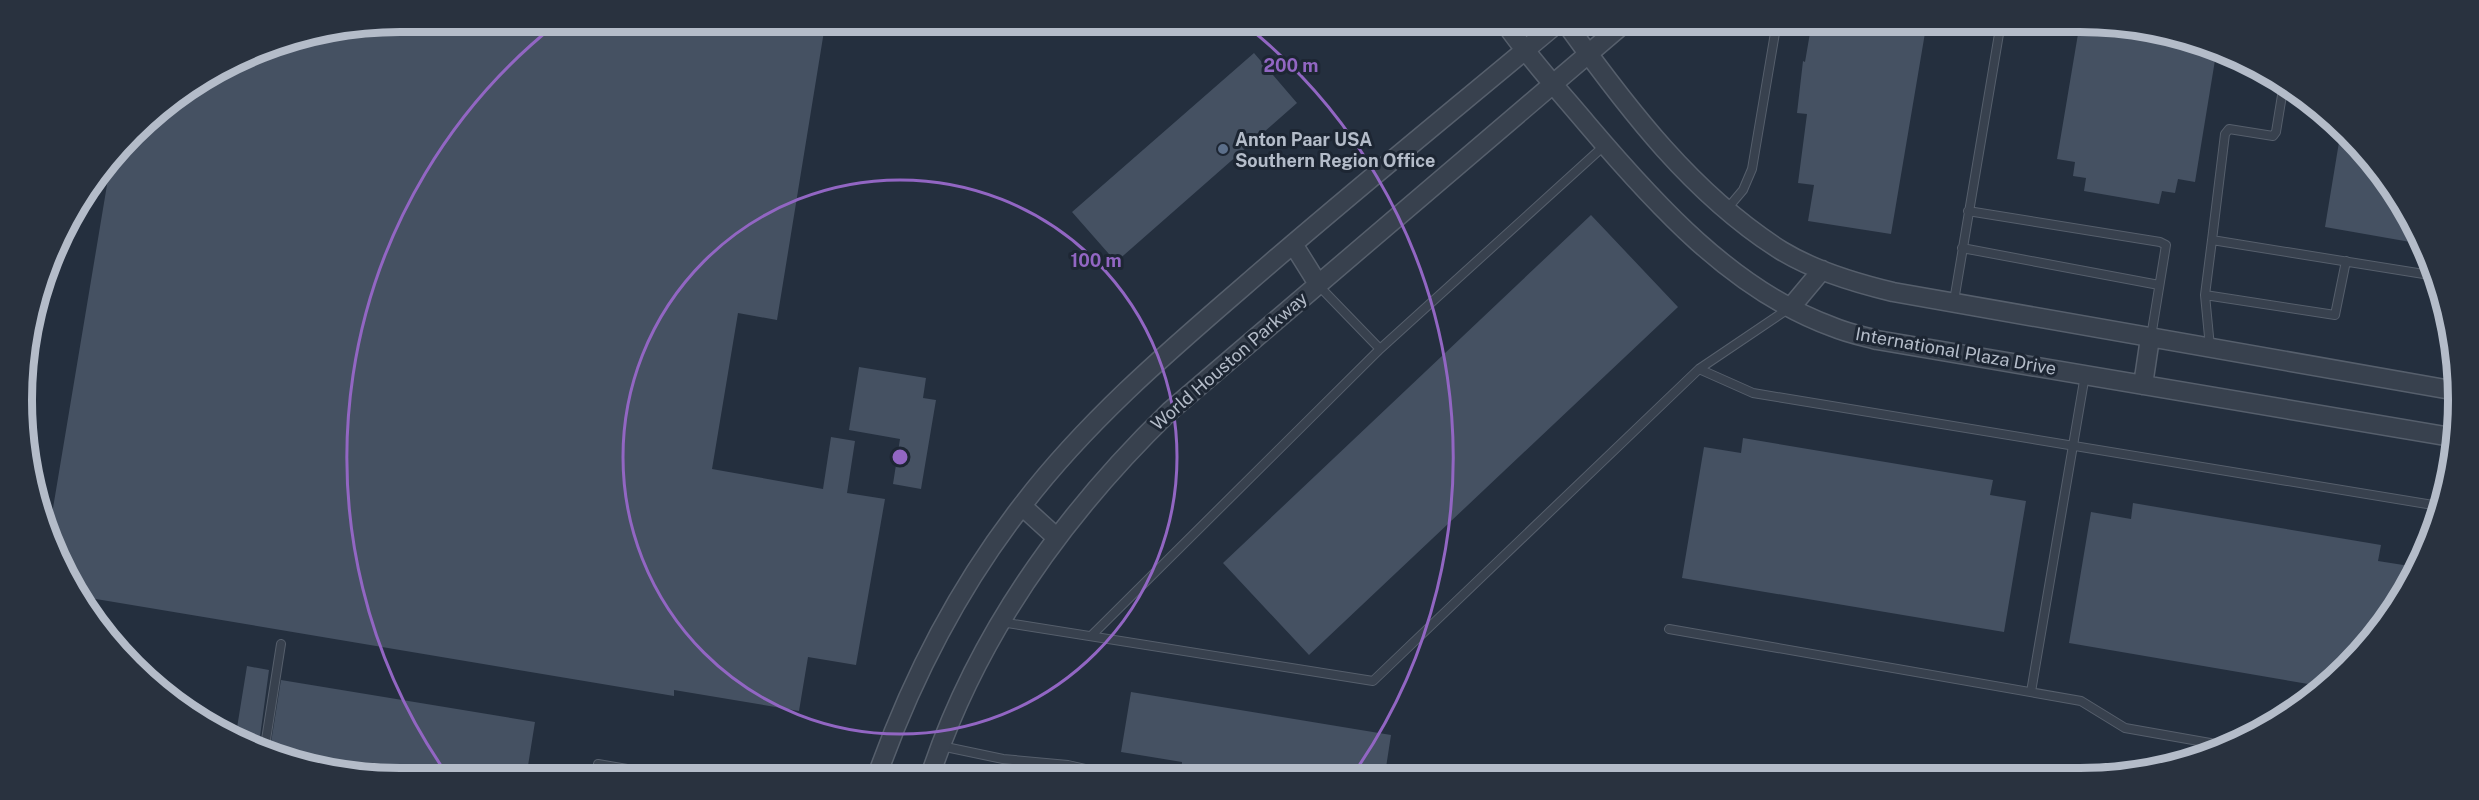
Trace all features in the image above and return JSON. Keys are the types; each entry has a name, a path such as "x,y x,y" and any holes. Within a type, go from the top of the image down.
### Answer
{"street":[{"name":"International Plaza Drive","path":"1511,32 1605,145 1667,214 1732,270 1791,307 1833,327 1877,340 2445,436"},
{"path":"880,768 921,671 952,610 1022,506 1088,428 1293,244 1547,32"},
{"path":"1572,32 1665,150 1749,228 1783,252 1822,270 1862,285 1953,303 2448,389"},
{"name":"World Houston Parkway","path":"933,768 940,746 999,622 1056,537 1119,460 1170,411 1614,32"},
{"path":"1293,244 1318,284"},
{"path":"1791,307 1822,270"},
{"path":"2143,385 2151,338"},
{"path":"1022,506 1056,537"}],"lane":[{"path":"1727,209 1743,190 1752,169 1775,32"},
{"path":"1953,303 1999,32"},
{"path":"2211,349 2205,295 2225,134 2229,129 2235,128 2273,136 2276,132 2282,93"},
{"path":"1091,636 1380,348 1605,145"},
{"path":"1968,211 2160,242 2166,246 2151,338"},
{"path":"2212,240 2425,274"},
{"path":"1962,248 2159,285"},
{"path":"2205,295 2336,315 2346,261"},
{"path":"1318,284 1380,348"},
{"path":"999,622 1373,681 1698,369 1791,307"},
{"path":"1698,369 1753,393 2432,505"},
{"path":"2031,692 2085,375"},
{"path":"1669,630 2081,701 2125,728 2212,743"},
{"path":"266,743 282,644"},
{"path":"940,746 1003,759 1081,768"},
{"path":"598,768 598,765 618,768"}],"building":[{"path":"376,32 824,32 777,320 738,313 712,469 823,489 831,437 855,441 847,493 885,499 856,665 808,657 799,711 674,690 674,696 90,598 70,563 51,519 109,175 139,139 195,94 237,70 282,51 328,39"},
{"path":"1810,32 1925,32 1891,234 1808,221 1814,185 1798,183 1807,114 1797,113 1803,61 1805,62"},
{"path":"2078,32 2103,32 2151,39 2215,58 2195,182 2178,179 2175,193 2162,191 2159,204 2084,191 2086,178 2073,176 2075,162 2057,159"},
{"path":"1254,53 1297,103 1116,262 1072,212"},
{"path":"2340,139 2385,195 2411,242 2325,227"},
{"path":"1591,215 1678,307 1309,655 1223,563"},
{"path":"859,367 926,378 923,398 936,400 921,489 893,484 900,439 849,430"},
{"path":"1743,438 1993,480 1990,495 2026,501 2004,632 1682,578 1704,447 1741,453"},
{"path":"2133,503 2381,545 2378,561 2408,566 2385,605 2356,643 2340,661 2312,685 2069,643 2091,512 2131,519"},
{"path":"247,666 269,670 260,740 237,730"},
{"path":"281,680 535,722 528,768 376,768 305,756 271,745"},
{"path":"1131,692 1391,735 1386,768 1292,768 1268,764 1267,768 1182,768 1182,762 1121,752"}],"place":[{"name":"Anton Paar USA Southern Region Office","path":"1223,149"}]}
